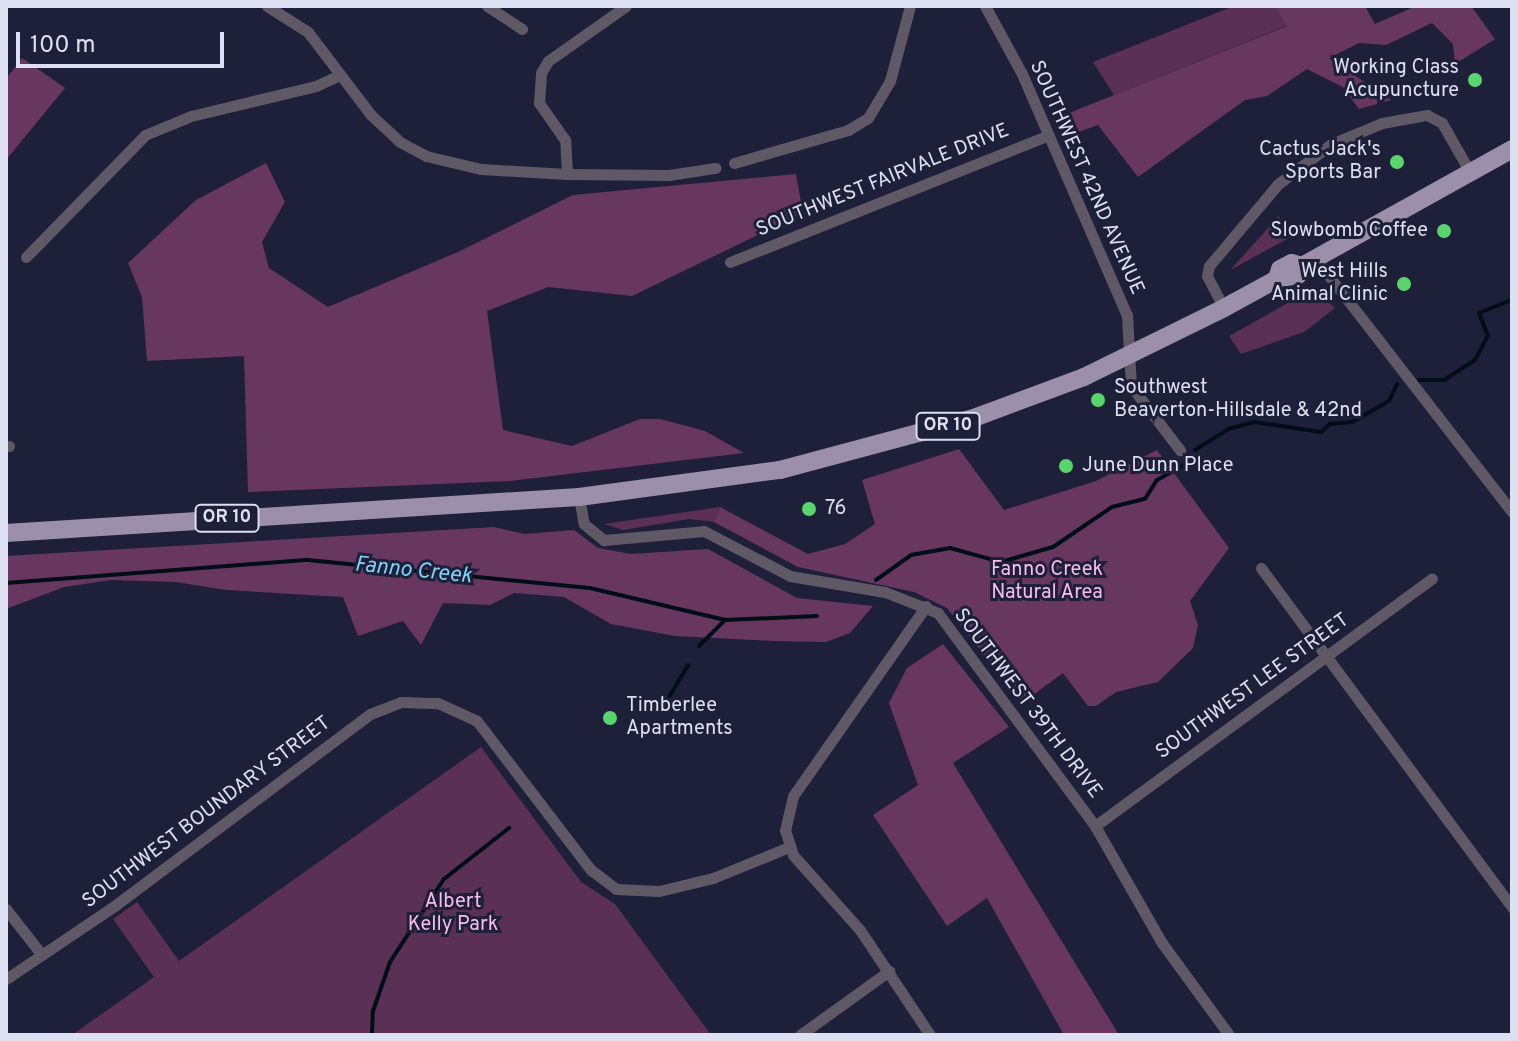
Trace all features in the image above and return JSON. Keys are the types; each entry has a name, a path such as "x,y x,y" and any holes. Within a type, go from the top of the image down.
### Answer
{"main road":[{"name":"OR 10","path":"6,533 579,497 719,482 838,456 985,414 1130,357 1277,279 1280,269 1292,263 1308,262 1512,149"}],"street":[{"path":"267,6 308,32 390,134 426,156 481,169 567,174 669,175 715,168"},
{"path":"487,6 522,29"},
{"path":"567,174 565,140 539,103 539,81 548,61 626,6"},
{"path":"734,163 808,143 868,118 890,81 910,6"},
{"name":"SOUTHWEST 42ND AVENUE","path":"985,6 1049,135 1127,315 1133,391 1180,450"},
{"path":"26,257 145,135 191,116 316,86 340,75"},
{"path":"1224,308 1207,276 1209,266 1278,184 1331,144 1382,123 1427,115 1442,123 1470,172"},
{"name":"SOUTHWEST FAIRVALE DRIVE","path":"730,262 1049,135"},
{"path":"1308,262 1512,512"},
{"name":"SOUTHWEST 39TH DRIVE","path":"579,497 584,524 604,540 704,531 790,576 885,592 926,606 958,637 1095,826 1162,943 1229,1035"},
{"path":"1261,568 1511,903"},
{"name":"SOUTHWEST LEE STREET","path":"1095,826 1432,578"},
{"path":"926,606 793,796 785,821 789,847 889,971 930,1035"},
{"name":"SOUTHWEST BOUNDARY STREET","path":"6,979 370,714 401,702 438,703 459,708 494,738 591,870 616,889 659,891 713,878 789,847"},
{"path":"6,909 42,955"},
{"path":"800,1035 889,971"}],"green space":[{"path":"1234,6 1275,6 1288,25 1114,95 1093,62"},
{"path":"1275,6 1365,6 1375,24 1416,6 1471,6 1495,39 1455,64 1453,44 1432,23 1386,45 1359,43 1329,58 1391,100 1359,109 1343,87 1307,69 1267,96 1245,100 1138,177 1098,125 1070,135 1059,117 1287,26"},
{"path":"22,58 65,88 6,160 6,79"},
{"path":"266,163 285,202 262,242 269,268 328,307 458,252 573,195 796,174 803,213 632,296 548,287 487,311 503,430 572,446 640,419 660,419 705,431 744,453 510,481 248,492 244,356 147,361 142,297 128,263 196,200"},
{"path":"1279,216 1289,238 1232,269 1232,268"},
{"path":"1313,289 1335,308 1304,332 1241,354 1229,336"},
{"name":"Fanno Creek Natural Area","path":"959,449 1004,510 1096,481 1157,450 1229,548 1190,601 1198,625 1193,648 1158,682 1116,692 1096,706 1088,706 1063,673 1022,703 947,608 914,592 798,567 714,522 720,507 808,554 845,544 875,524 862,480"},
{"path":"720,507 714,522 689,519 623,530 604,524"},
{"path":"494,527 524,534 574,530 598,548 631,554 708,549 797,598 873,606 850,633 826,642 774,641 675,636 611,624 564,597 514,593 490,605 443,603 421,645 403,621 358,636 343,597 226,590 176,582 111,580 64,587 6,609 6,556"},
{"path":"943,644 1009,727 953,763 1119,1035 1064,1035 987,898 947,926 873,815 918,785 889,703 907,668"},
{"name":"Albert Kelly Park","path":"481,747 581,882 615,904 711,1035 72,1035 154,977 113,919 137,902 179,961"}],"waterway":[{"name":"Fanno Creek","path":"1419,380 1444,380 1475,360 1488,336 1479,313 1512,300"},
{"name":"Fanno Creek","path":"1195,450 1228,429 1254,422 1321,432 1330,424 1352,422 1389,401 1397,384"},
{"name":"Fanno Creek","path":"876,580 911,555 950,548 1001,562 1053,547 1112,507 1145,499 1157,480 1184,465"},
{"name":"Fanno Creek","path":"6,583 308,560 590,588 725,620 817,616"},
{"path":"699,646 725,620"},
{"path":"669,697 688,665"},
{"path":"372,1035 373,1011 390,962 444,879 509,828"}],"place":[{"name":"Working Class Acupuncture","path":"1475,80"},
{"name":"Cactus Jack's Sports Bar","path":"1397,162"},
{"name":"Slowbomb Coffee","path":"1444,231"},
{"name":"West Hills Animal Clinic","path":"1404,284"},
{"name":"Southwest Beaverton-Hillsdale & 42nd","path":"1098,400"},
{"name":"June Dunn Place","path":"1066,466"},
{"name":"76","path":"809,509"},
{"name":"Timberlee Apartments","path":"610,718"}]}
